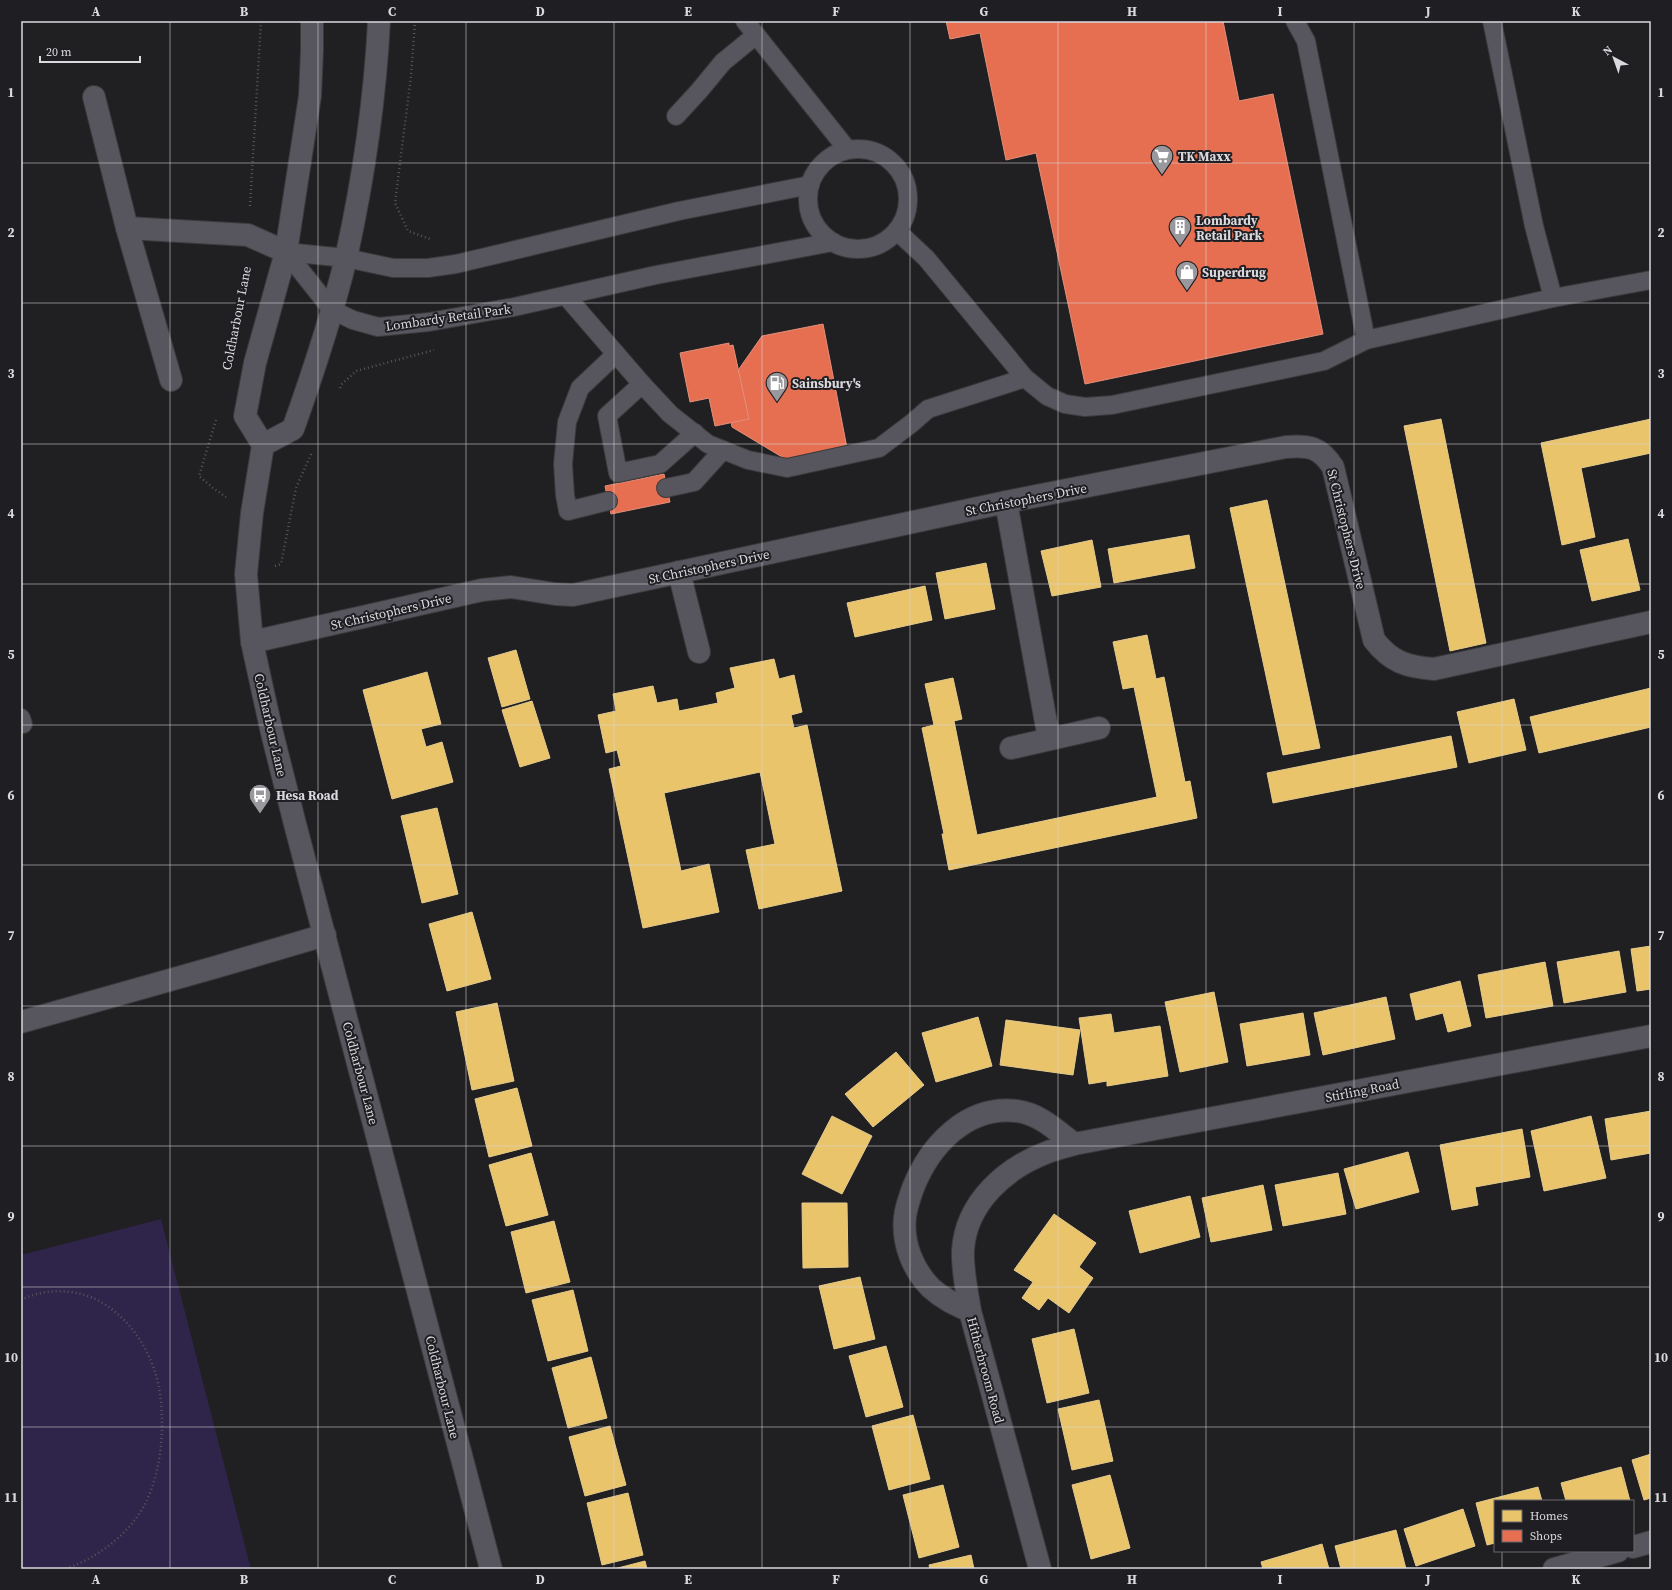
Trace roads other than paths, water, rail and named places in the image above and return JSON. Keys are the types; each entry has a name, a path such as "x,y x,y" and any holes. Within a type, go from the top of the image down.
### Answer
{"street":[{"path":"312,21 310,96 286,252 255,363 245,416 263,445 293,429 332,310 346,258 361,183 370,117 379,21"},
{"path":"94,97 127,228 171,380"},
{"path":"127,228 248,235 286,252"},
{"name":"Coldharbour Lane","path":"263,445 252,513 246,574 252,642 272,733 491,1569"},
{"name":"St Christophers Drive","path":"252,642 482,590 511,587 555,594 573,595 1006,502 1286,447 1302,446 1316,449 1328,459 1333,467 1374,640 1382,650 1406,665 1434,669 1651,622"},
{"path":"1006,502 1049,739"},
{"path":"679,572 699,652"},
{"path":"1011,748 1099,728"},
{"path":"21,1022 325,935"},
{"name":"Stirling Road","path":"970,1311 963,1251 966,1232 971,1217 983,1198 998,1181 1018,1167 1048,1152 1074,1144 1651,1036"},
{"name":"Hitherbroom Road","path":"1040,1569 970,1311 947,1300 931,1288 914,1264 908,1249 905,1233 905,1216 909,1200 924,1164 946,1136 963,1124 981,1115 1004,1111 1018,1111 1037,1116 1074,1144"},
{"path":"1634,1547 1651,1542"},
{"path":"1554,1569 1614,1552"}],"lane":[{"path":"1296,21 1306,41 1366,340"},
{"path":"1492,21 1534,226 1553,298"},
{"path":"676,116 699,91 751,28 847,149"},
{"path":"863,148 878,152 892,160 902,173 907,187 909,203 905,218 897,231 883,242 867,248 850,248 834,242 821,232 812,218 808,202 810,185 815,173 824,162 835,154 847,149 863,148"},
{"path":"286,252 346,258 393,268 428,268 456,264 679,211 810,185"},
{"path":"897,231 926,258 1025,378 1046,396 1065,404 1086,407 1112,405 1324,361 1366,340 1553,298 1651,280"},
{"name":"Lombardy Retail Park","path":"286,252 332,310 353,320 378,327 429,322 514,307 656,275 834,242"},
{"path":"566,296 670,414 708,444 748,460 787,468 879,448 928,409 1025,378"},
{"path":"608,501 568,510 565,495 563,464 567,422 580,388 616,354"},
{"path":"642,384 607,416 618,472 660,464 695,433"},
{"path":"666,488 694,482 723,450"}],"place":[{"name":"TK Maxx","path":"1162,176"},
{"name":"Lombardy Retail Park","path":"1180,246"},
{"name":"Superdrug","path":"1187,292"},
{"name":"Sainsbury's","path":"777,402"},
{"name":"Hesa Road","path":"260,814"}]}
